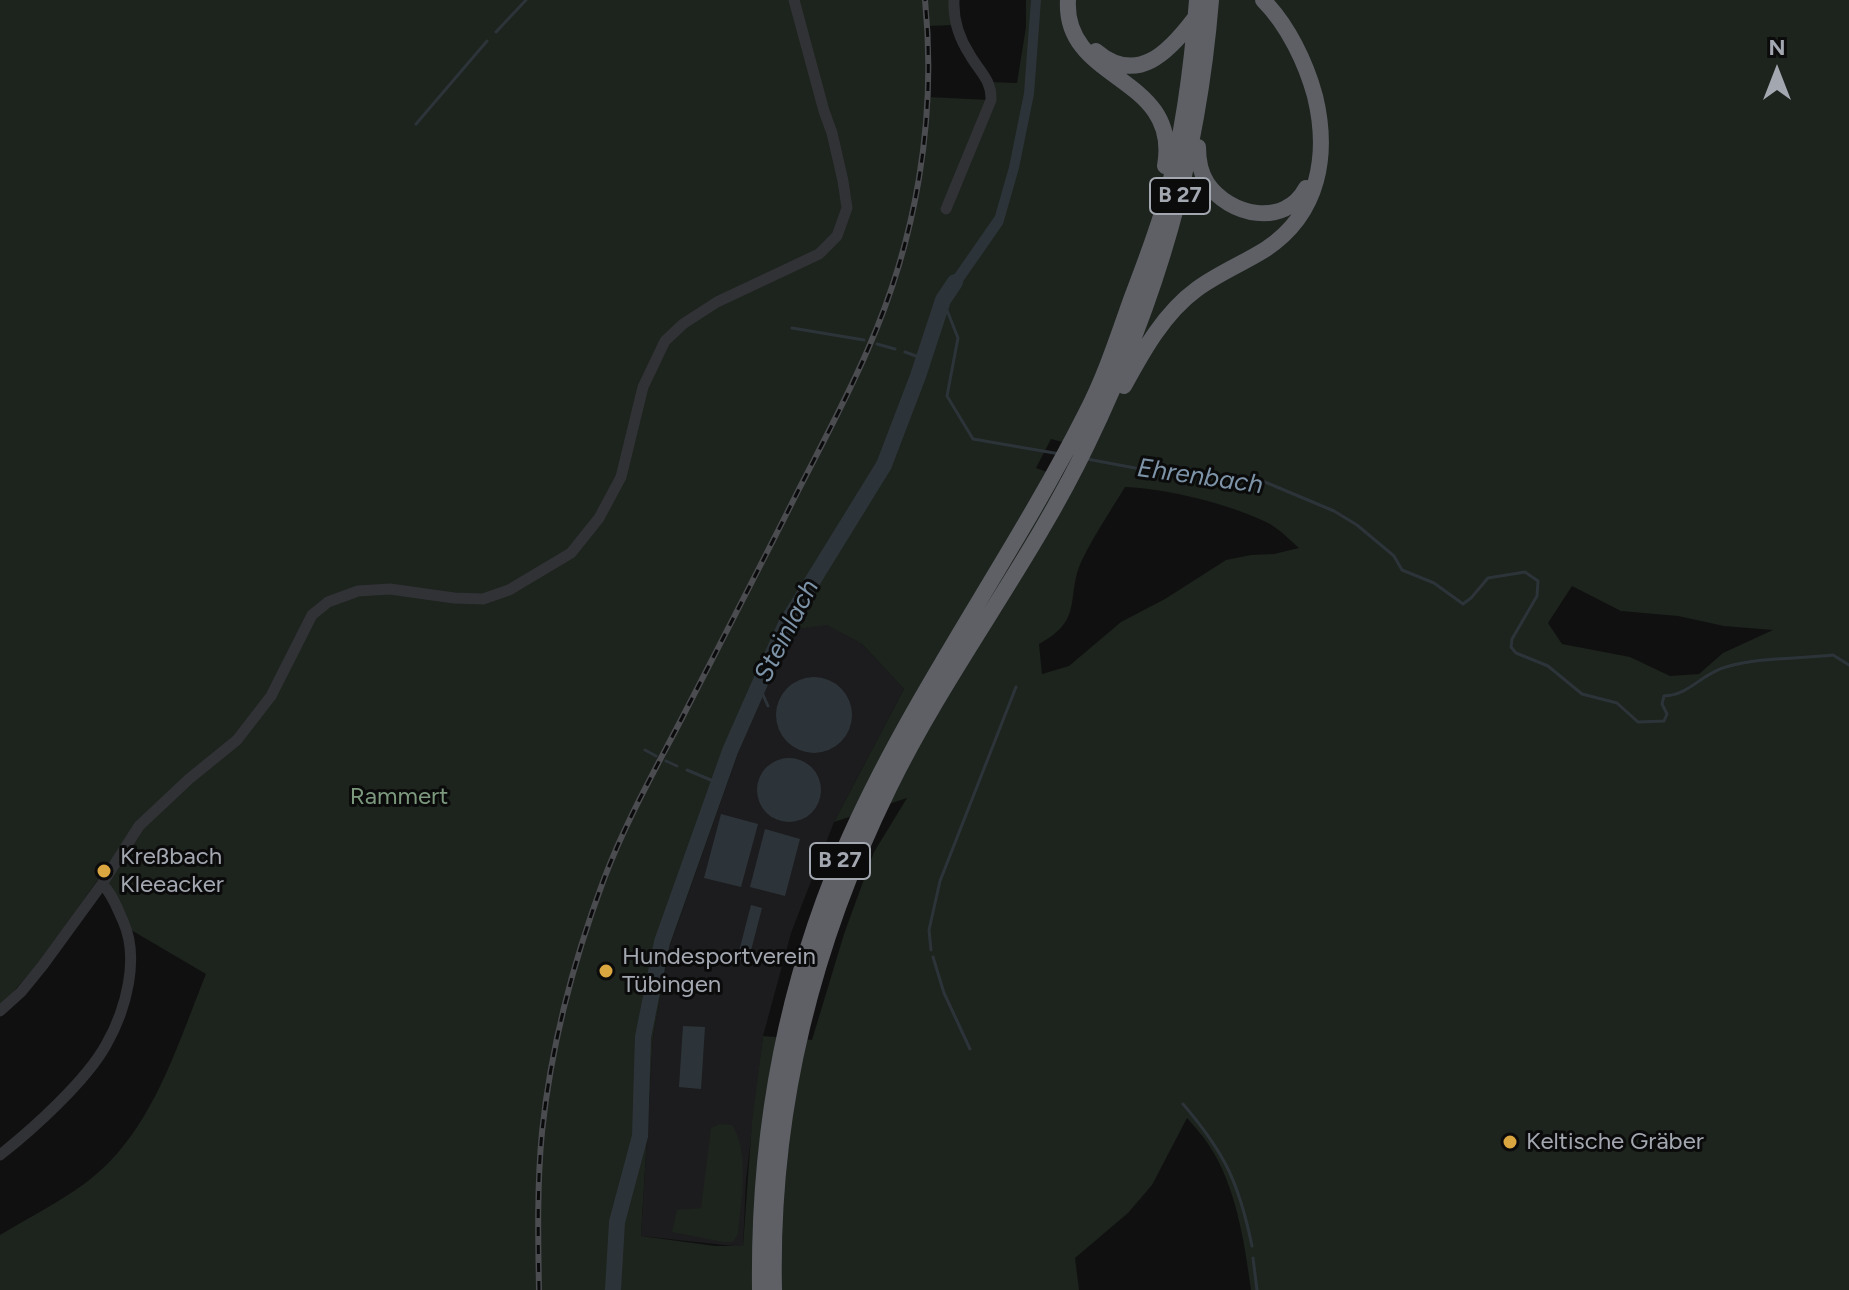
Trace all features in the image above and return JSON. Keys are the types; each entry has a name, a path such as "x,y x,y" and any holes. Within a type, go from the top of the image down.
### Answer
{"highway":[{"path":"1068,0 1067,16 1072,33 1084,49 1104,68 1136,90 1160,118 1167,153 1151,243"},
{"path":"1075,0 1078,30 1088,44 1106,59 1122,64 1137,64 1164,55 1195,18"},
{"name":"B 27","path":"760,1290 760,1215 775,1076 792,999 817,921 844,850 877,780 914,713 1052,476 1082,443 1088,410 1116,342 1165,200 1187,92 1197,0"},
{"name":"B 27","path":"774,1290 775,1212 790,1077 807,1001 831,925 890,786 1069,481 1082,443 1136,334 1170,237 1190,158 1207,55 1211,0"},
{"path":"1207,55 1207,91 1197,146 1199,165 1206,182 1231,207 1249,213 1270,213 1287,207 1302,196 1312,177 1316,131 1312,101 1289,43 1255,0"},
{"path":"1082,443 1108,416 1152,336 1166,319 1196,290 1269,247 1300,213 1319,177 1322,142 1311,81 1294,43 1263,0"}],"street":[{"path":"0,1011 36,974 102,884 139,826 237,740 271,696 312,615 328,602 358,591 390,589 483,599 509,590 571,553 599,518 621,477 643,387 665,341 683,324 717,302 819,254 837,236 847,208 843,181 794,0"},
{"path":"946,209 991,100 992,89 969,54 956,25 954,0"},
{"path":"0,1155 68,1093 106,1045 118,1016 127,989 131,944 117,907 102,884"}],"shaded area":[{"path":"1031,0 1041,0 1034,94 1019,168 1003,224 948,303 940,295 995,216 1009,167 1024,93"},
{"path":"827,624 862,644 904,689 834,822 791,933 763,1036 746,1180 743,1247 641,1236 653,1037 669,948 740,747 778,662 798,629"},
{"path":"814,677 829,680 841,688 849,700 852,715 849,730 841,742 829,750 814,753 799,750 787,742 779,730 776,715 779,700 787,688 799,680"},
{"path":"789,758 812,767 821,790 812,813 789,822 766,813 757,790 766,767"},
{"path":"721,814 758,824 741,887 704,878"},
{"path":"765,829 800,839 785,896 750,887"},
{"path":"751,905 762,908 748,962 737,959"},
{"path":"683,1026 705,1027 701,1089 679,1087"}],"green space":[{"name":"Rammert","path":"0,0 954,0 956,25 927,26 928,97 990,100 989,82 1017,83 1026,27 1026,0 1849,0 1849,1290 1251,1290 1242,1235 1227,1179 1208,1143 1187,1118 1152,1185 1128,1213 1075,1258 1079,1290 0,1290 0,1235 84,1184 127,1141 159,1089 206,974 126,927 106,887 123,844 42,959 0,1007","holes":["1051,439 1090,449 1069,480 1036,468","1125,487 1142,488 1180,494 1254,517 1270,524 1299,548 1226,560 1165,599 1121,622 1069,666 1042,674 1039,644 1054,635 1069,616 1078,572","1572,586 1621,611 1773,630 1723,653 1699,674 1670,676 1630,657 1562,644 1548,623","827,625 862,644 904,689 834,822 907,798 874,852 844,934 812,1040 763,1036 752,1122 743,1246 715,1246 641,1236 653,1037 669,948 740,747 778,662 798,629"]},
{"path":"720,1124 732,1125 738,1136 743,1163 738,1234 733,1242 672,1232 677,1210 701,1208 711,1128"}],"waterway":[{"path":"496,32 526,0"},
{"path":"416,124 487,41"},
{"name":"Steinlach","path":"613,1290 617,1222 640,1136 643,1037 662,942 730,751 786,624 884,465 943,300 955,282"},
{"name":"Ehrenbach","path":"943,300 958,338 947,396 973,439 1060,454"},
{"path":"792,328 864,340"},
{"path":"877,344 895,349"},
{"path":"905,352 924,359"},
{"name":"Ehrenbach","path":"1087,459 1135,468 1265,482 1334,511 1357,525 1394,556 1402,570 1434,583 1463,604 1488,578 1525,572 1538,581 1537,596 1512,639 1511,647 1516,653 1548,666 1582,694 1617,703 1638,722 1664,721 1667,714 1662,704 1664,696 1681,692 1726,667 1766,660 1833,655 1849,665"},
{"path":"759,686 768,706"},
{"path":"931,950 929,930 940,881 1016,687"},
{"path":"645,750 656,756"},
{"path":"666,761 677,766"},
{"path":"687,770 718,783"},
{"path":"933,957 944,993 970,1049"},
{"path":"1183,1104 1210,1138 1236,1186 1252,1246"},
{"path":"1253,1258 1257,1290"}],"railway":[{"path":"539,1290 539,1171 546,1100 565,1003 583,940 612,858 631,817 843,403 885,308 910,222 925,134 928,89 925,0"}],"place":[{"name":"Kreßbach Kleeacker","path":"104,871"},
{"name":"Hundesportverein Tübingen","path":"606,971"},
{"name":"Keltische Gräber","path":"1510,1142"}]}
